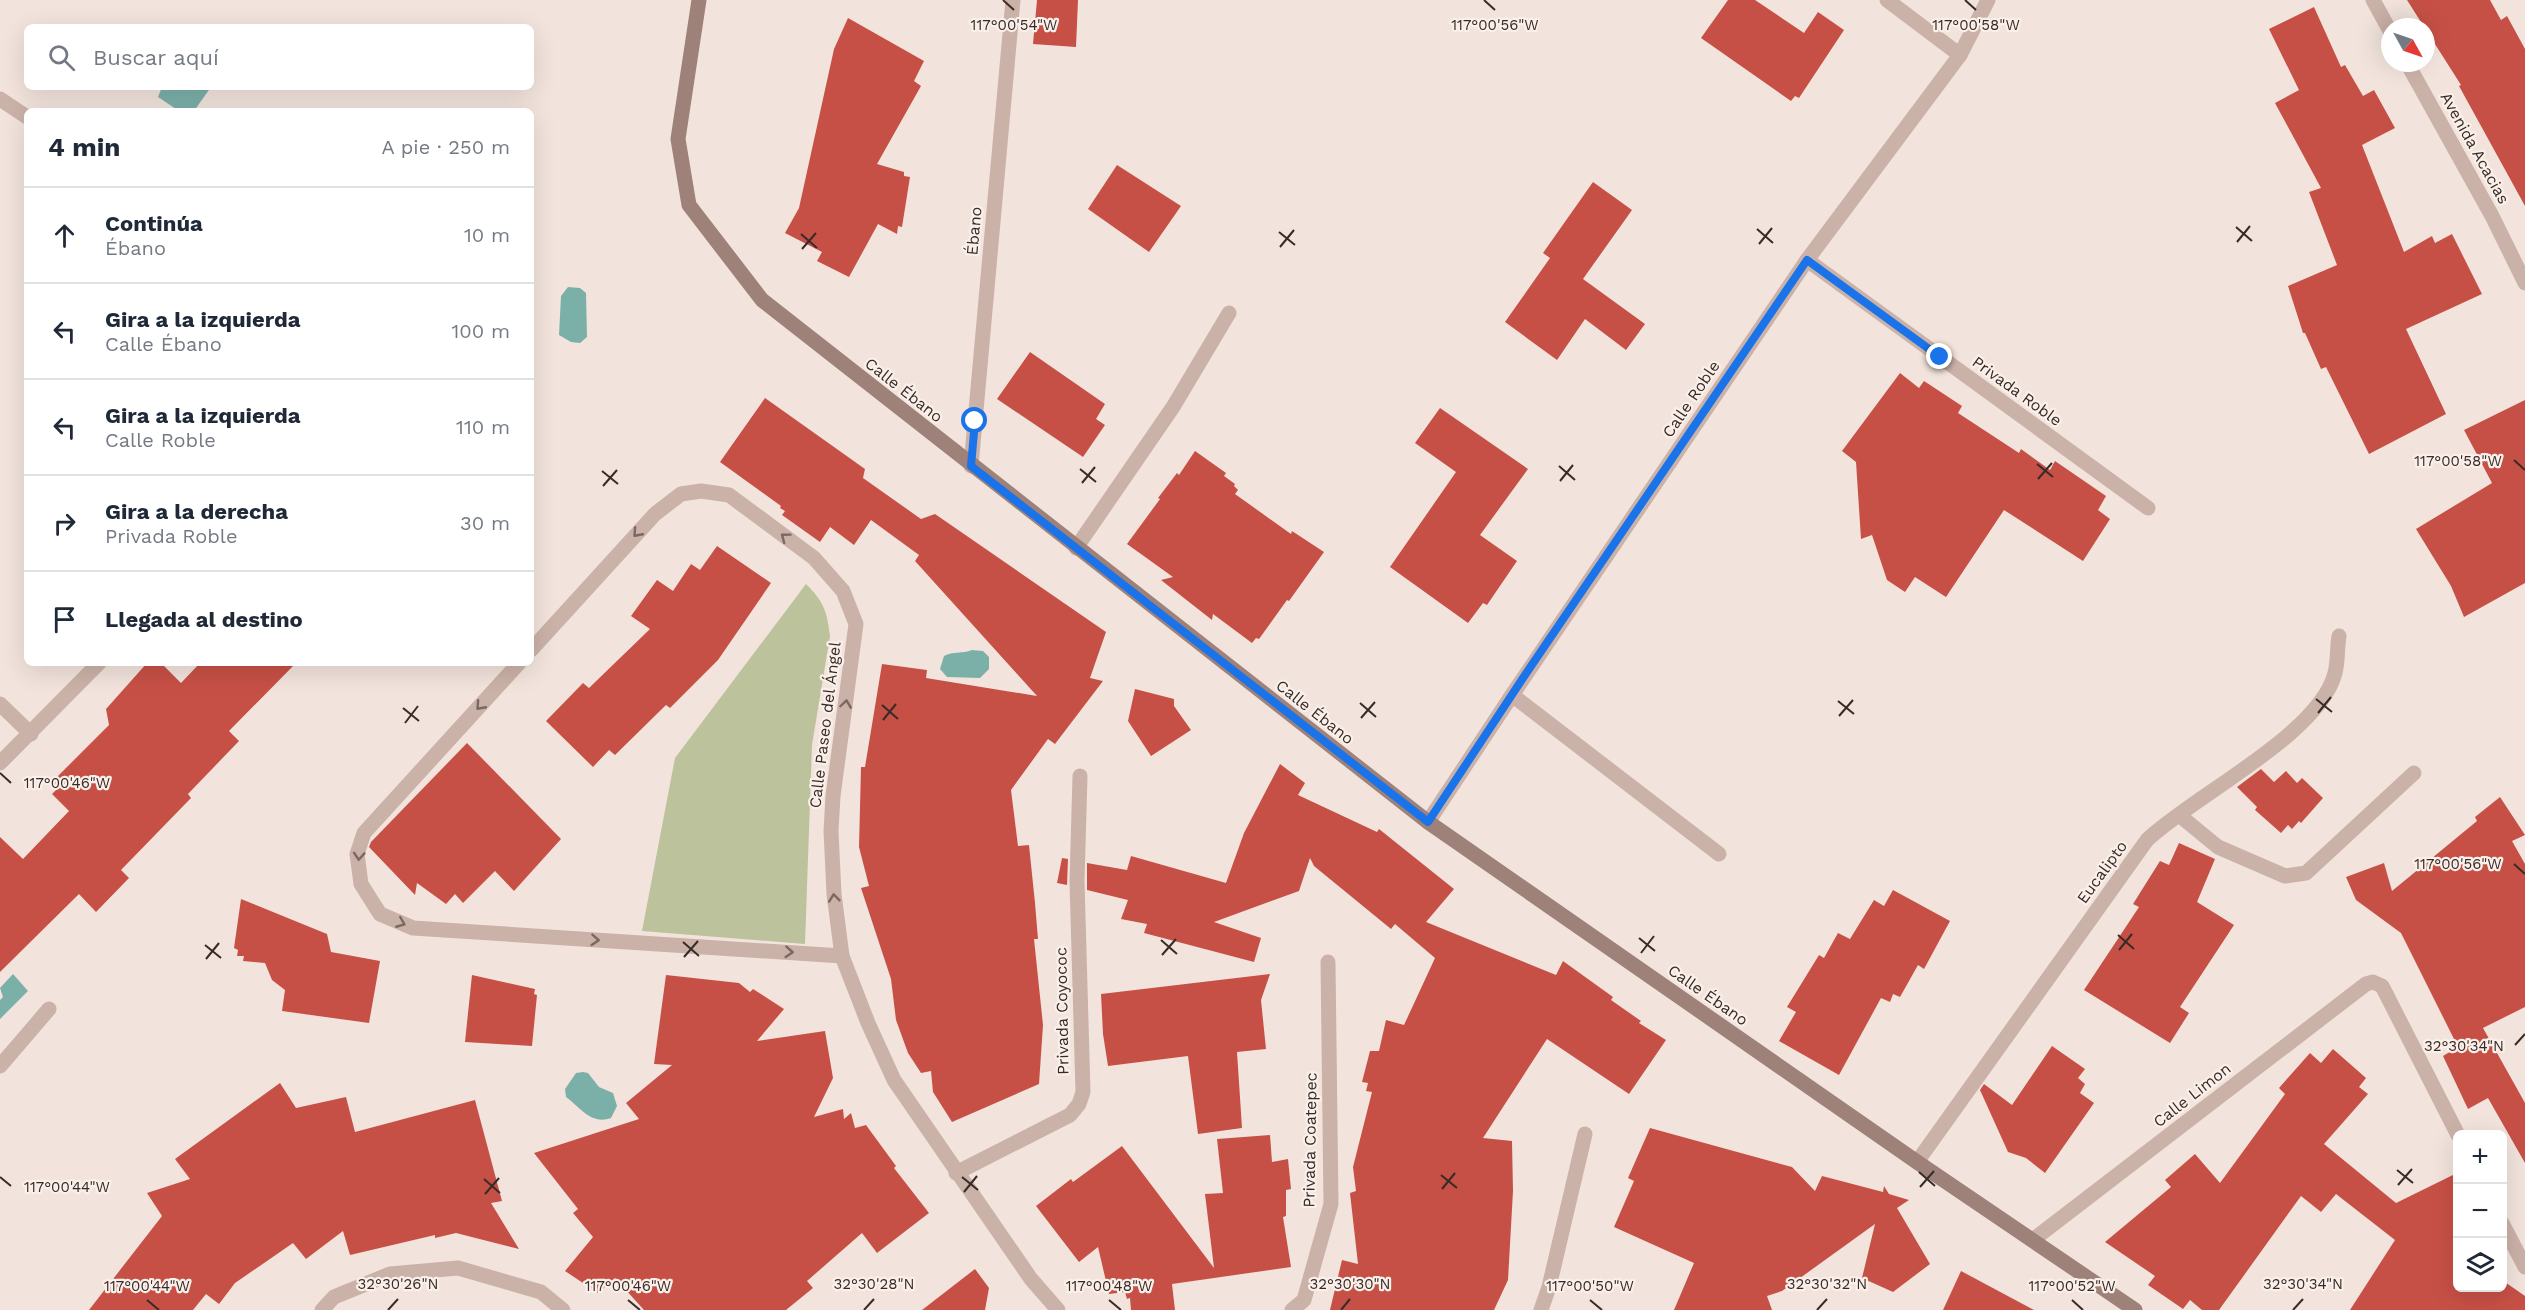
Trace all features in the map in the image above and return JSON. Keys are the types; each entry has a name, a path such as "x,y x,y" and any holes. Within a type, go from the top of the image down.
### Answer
{"street":[{"name":"Calle Ébano","path":"699,0 678,140 689,205 762,300 1428,822 1917,1162 2136,1310"},
{"name":"Ébano","path":"971,466 1013,0"},
{"path":"1887,0 1960,55"},
{"name":"Calle Roble","path":"1428,822 1807,260 1960,55 1988,0"},
{"path":"2373,0 2383,18"},
{"name":"Avenida Acacias","path":"2412,72 2492,216 2525,284"},
{"path":"0,99 24,115"},
{"name":"Privada Roble","path":"1807,260 2148,508"},
{"path":"1076,548 1173,407 1229,313"},
{"name":"Calle Paseo del Ángel","path":"534,647 655,514 681,494 701,491 729,495 814,558 843,591 856,624 833,796 831,831 834,894 842,956 868,1023 894,1080 1031,1279 1058,1310"},
{"name":"Eucalipto","path":"1917,1162 2147,840 2162,826 2281,740 2316,710 2335,675 2339,636"},
{"path":"0,763 96,666"},
{"path":"516,666 364,833 357,854 362,884 380,914 413,928 842,956"},
{"path":"1512,695 1719,854"},
{"path":"0,704 31,734"},
{"path":"2179,815 2218,848 2285,876 2306,873 2414,773"},
{"name":"Privada Coyococ","path":"956,1173 1071,1115 1083,1092 1077,881 1080,776"},
{"name":"Privada Coatepec","path":"1292,1310 1304,1300 1331,1204 1328,962"},
{"name":"Calle Limon","path":"2034,1239 2366,984 2373,982 2382,986 2454,1130"},
{"path":"0,1066 49,1009"},
{"path":"1541,1310 1549,1287 1585,1134"},
{"path":"2507,1233 2525,1267"},
{"path":"322,1310 334,1297 390,1274 458,1268 541,1292 563,1310"}],"green space":[{"path":"806,584 824,607 830,636 812,745 805,944 642,931 675,758"}],"water":[{"path":"161,90 209,90 196,108 174,108 158,97"},
{"path":"568,287 580,288 586,293 587,337 580,343 571,342 559,335 561,296"},
{"path":"972,650 983,651 989,657 989,669 980,678 947,677 940,669 944,656"},
{"path":"13,974 28,991 0,1019 0,1000 3,997 0,988"},
{"path":"576,1073 588,1073 599,1087 613,1093 617,1106 611,1118 604,1120 592,1117 566,1097 565,1089"}],"building":[{"path":"1037,0 1078,0 1076,47 1033,44"},
{"path":"1728,0 1755,0 1804,33 1818,12 1844,30 1799,98 1795,96 1791,101 1701,38"},
{"path":"2407,0 2490,0 2501,20 2507,16 2525,49 2525,206 2459,86 2461,85 2435,44 2435,18 2418,18"},
{"path":"2314,7 2341,67 2345,65 2363,96 2374,90 2395,128 2362,145 2404,252 2432,236 2435,243 2452,234 2482,294 2406,329 2446,414 2369,454 2326,367 2321,369 2303,333 2288,286 2337,265 2309,192 2321,188 2275,103 2299,90 2269,29"},
{"path":"848,18 924,61 914,81 921,86 877,164 904,172 904,176 910,177 902,227 898,226 897,234 878,224 849,277 817,261 822,252 785,233 799,208 834,49"},
{"path":"1117,165 1181,206 1149,252 1088,209"},
{"path":"1593,182 1632,210 1583,279 1645,324 1626,350 1585,319 1557,360 1505,322 1550,258 1543,253"},
{"path":"1030,352 1105,404 1096,419 1105,425 1083,457 997,399"},
{"path":"1900,373 1919,388 1924,381 1962,406 1958,413 2019,453 2021,449 2050,470 2055,461 2106,496 2098,510 2110,519 2083,561 2004,510 1946,597 1915,577 1905,592 1887,580 1872,535 1861,539 1856,462 1842,451"},
{"path":"765,398 865,469 863,478 921,519 935,514 1106,632 1090,678 1103,681 1055,744 1048,739 1011,790 1018,846 1029,845 1035,903 1038,939 1034,939 1043,1025 1039,1084 952,1122 933,1092 931,1071 921,1073 908,1053 896,1020 891,979 861,888 869,886 859,847 861,767 865,767 882,664 927,670 926,678 1037,696 915,561 919,555 871,520 854,545 830,527 820,542 782,515 785,511 780,508 781,506 720,462"},
{"path":"2525,400 2525,583 2464,617 2451,586 2416,529 2492,483 2464,430"},
{"path":"1440,408 1528,469 1480,535 1517,561 1487,605 1483,603 1468,623 1390,567 1456,472 1415,443"},
{"path":"1195,451 1226,473 1224,476 1235,484 1238,490 1235,494 1291,534 1292,531 1324,552 1259,639 1256,638 1252,643 1213,614 1212,620 1161,580 1173,577 1127,544 1160,499 1158,498 1177,473 1179,475"},
{"path":"717,546 771,583 718,660 670,708 666,705 615,755 609,750 593,767 546,721 583,683 589,688 650,629 631,616 657,580 673,591 691,564 700,570"},
{"path":"144,666 164,666 181,683 197,666 293,666 229,731 239,741 188,794 191,798 121,870 129,878 96,912 79,894 0,972 0,837 23,859 69,811 52,794 56,790 50,784 109,725 106,709"},
{"path":"1135,689 1174,699 1174,706 1191,730 1151,756 1128,721"},
{"path":"467,743 561,839 514,891 495,871 463,903 455,894 446,904 417,883 415,895 369,847 371,842"},
{"path":"1280,764 1305,783 1298,795 1377,832 1379,829 1454,889 1426,922 1556,975 1563,961 1613,997 1611,1000 1641,1021 1639,1023 1666,1040 1629,1094 1547,1039 1483,1138 1512,1141 1513,1191 1508,1280 1494,1310 1330,1310 1342,1260 1358,1264 1350,1193 1356,1191 1353,1167 1372,1092 1366,1091 1368,1083 1362,1082 1370,1051 1379,1051 1386,1020 1404,1025 1435,958 1395,924 1391,929 1314,866 1310,858 1299,891 1214,922 1261,938 1254,962 1144,933 1147,924 1121,919 1128,900 1087,890 1087,863 1127,870 1131,856 1226,883 1244,833"},
{"path":"2261,769 2274,782 2286,771 2297,783 2302,778 2323,798 2301,823 2299,821 2292,829 2288,825 2281,833 2255,810 2257,807 2237,787"},
{"path":"2500,797 2525,835 2512,841 2525,864 2525,1007 2483,1028 2525,1103 2525,1163 2488,1098 2468,1109 2443,1056 2458,1047 2401,933 2356,900 2346,877 2384,863 2392,891 2477,821 2475,817"},
{"path":"2179,843 2215,859 2197,902 2234,925 2180,1007 2189,1013 2170,1043 2084,990 2139,907 2133,904 2160,861 2169,865"},
{"path":"1062,858 1068,859 1067,885 1057,883"},
{"path":"1893,890 1950,921 1924,969 1918,965 1900,997 1893,994 1890,1002 1881,998 1839,1075 1779,1041 1796,1012 1787,1007 1819,955 1824,958 1838,933 1850,939 1874,900 1884,906"},
{"path":"241,899 327,934 331,952 380,961 369,1023 282,1011 285,990 272,980 265,963 243,961 244,956 237,956 238,950 234,948"},
{"path":"1270,974 1261,1000 1266,1049 1237,1052 1242,1128 1198,1134 1188,1056 1108,1066 1103,1034 1101,994"},
{"path":"472,975 535,989 534,994 537,995 532,1046 465,1042"},
{"path":"666,975 739,983 750,992 753,989 784,1009 757,1041 825,1031 833,1078 814,1117 843,1109 844,1119 851,1113 855,1128 866,1125 896,1166 894,1168 929,1213 877,1253 862,1233 807,1281 813,1288 786,1310 644,1310 615,1278 598,1293 565,1271 593,1237 573,1213 578,1209 534,1153 639,1119 626,1103 672,1065 654,1064"},
{"path":"2052,1046 2085,1069 2078,1078 2085,1084 2080,1093 2094,1103 2045,1173 2026,1158 2008,1152 1980,1090 1984,1084 2012,1105"},
{"path":"2333,1049 2366,1078 2359,1087 2368,1094 2324,1144 2396,1203 2453,1175 2453,1292 2507,1292 2507,1283 2525,1296 2525,1310 2350,1310 2395,1240 2336,1194 2321,1212 2301,1196 2219,1310 2202,1310 2190,1300 2183,1309 2148,1285 2155,1276 2105,1242 2171,1187 2165,1180 2195,1154 2220,1183 2285,1094 2279,1088 2310,1053 2321,1063"},
{"path":"280,1083 296,1108 346,1097 355,1132 475,1100 502,1201 491,1203 519,1249 456,1233 435,1238 435,1235 350,1255 343,1231 306,1259 293,1243 235,1283 219,1304 206,1294 193,1310 89,1310 162,1216 147,1193 190,1179 175,1159"},
{"path":"1650,1128 1792,1167 1815,1191 1822,1176 1883,1192 1884,1186 1889,1194 1909,1200 1897,1208 1930,1264 1893,1292 1862,1278 1875,1224 1782,1291 1767,1296 1772,1310 1674,1310 1694,1263 1614,1227 1634,1181 1628,1178"},
{"path":"1270,1135 1272,1162 1288,1159 1291,1189 1286,1190 1286,1216 1283,1217 1291,1267 1172,1284 1175,1310 1131,1310 1130,1298 1127,1299 1125,1292 1109,1294 1098,1247 1079,1262 1036,1206 1071,1179 1073,1182 1122,1146 1214,1268 1205,1194 1223,1193 1217,1139"},
{"path":"975,1269 989,1288 985,1310 922,1310"},
{"path":"1961,1271 2034,1310 1943,1310"}],"route":[{"path":"975,421 971,466 1428,822 1807,260 1940,357"}]}
